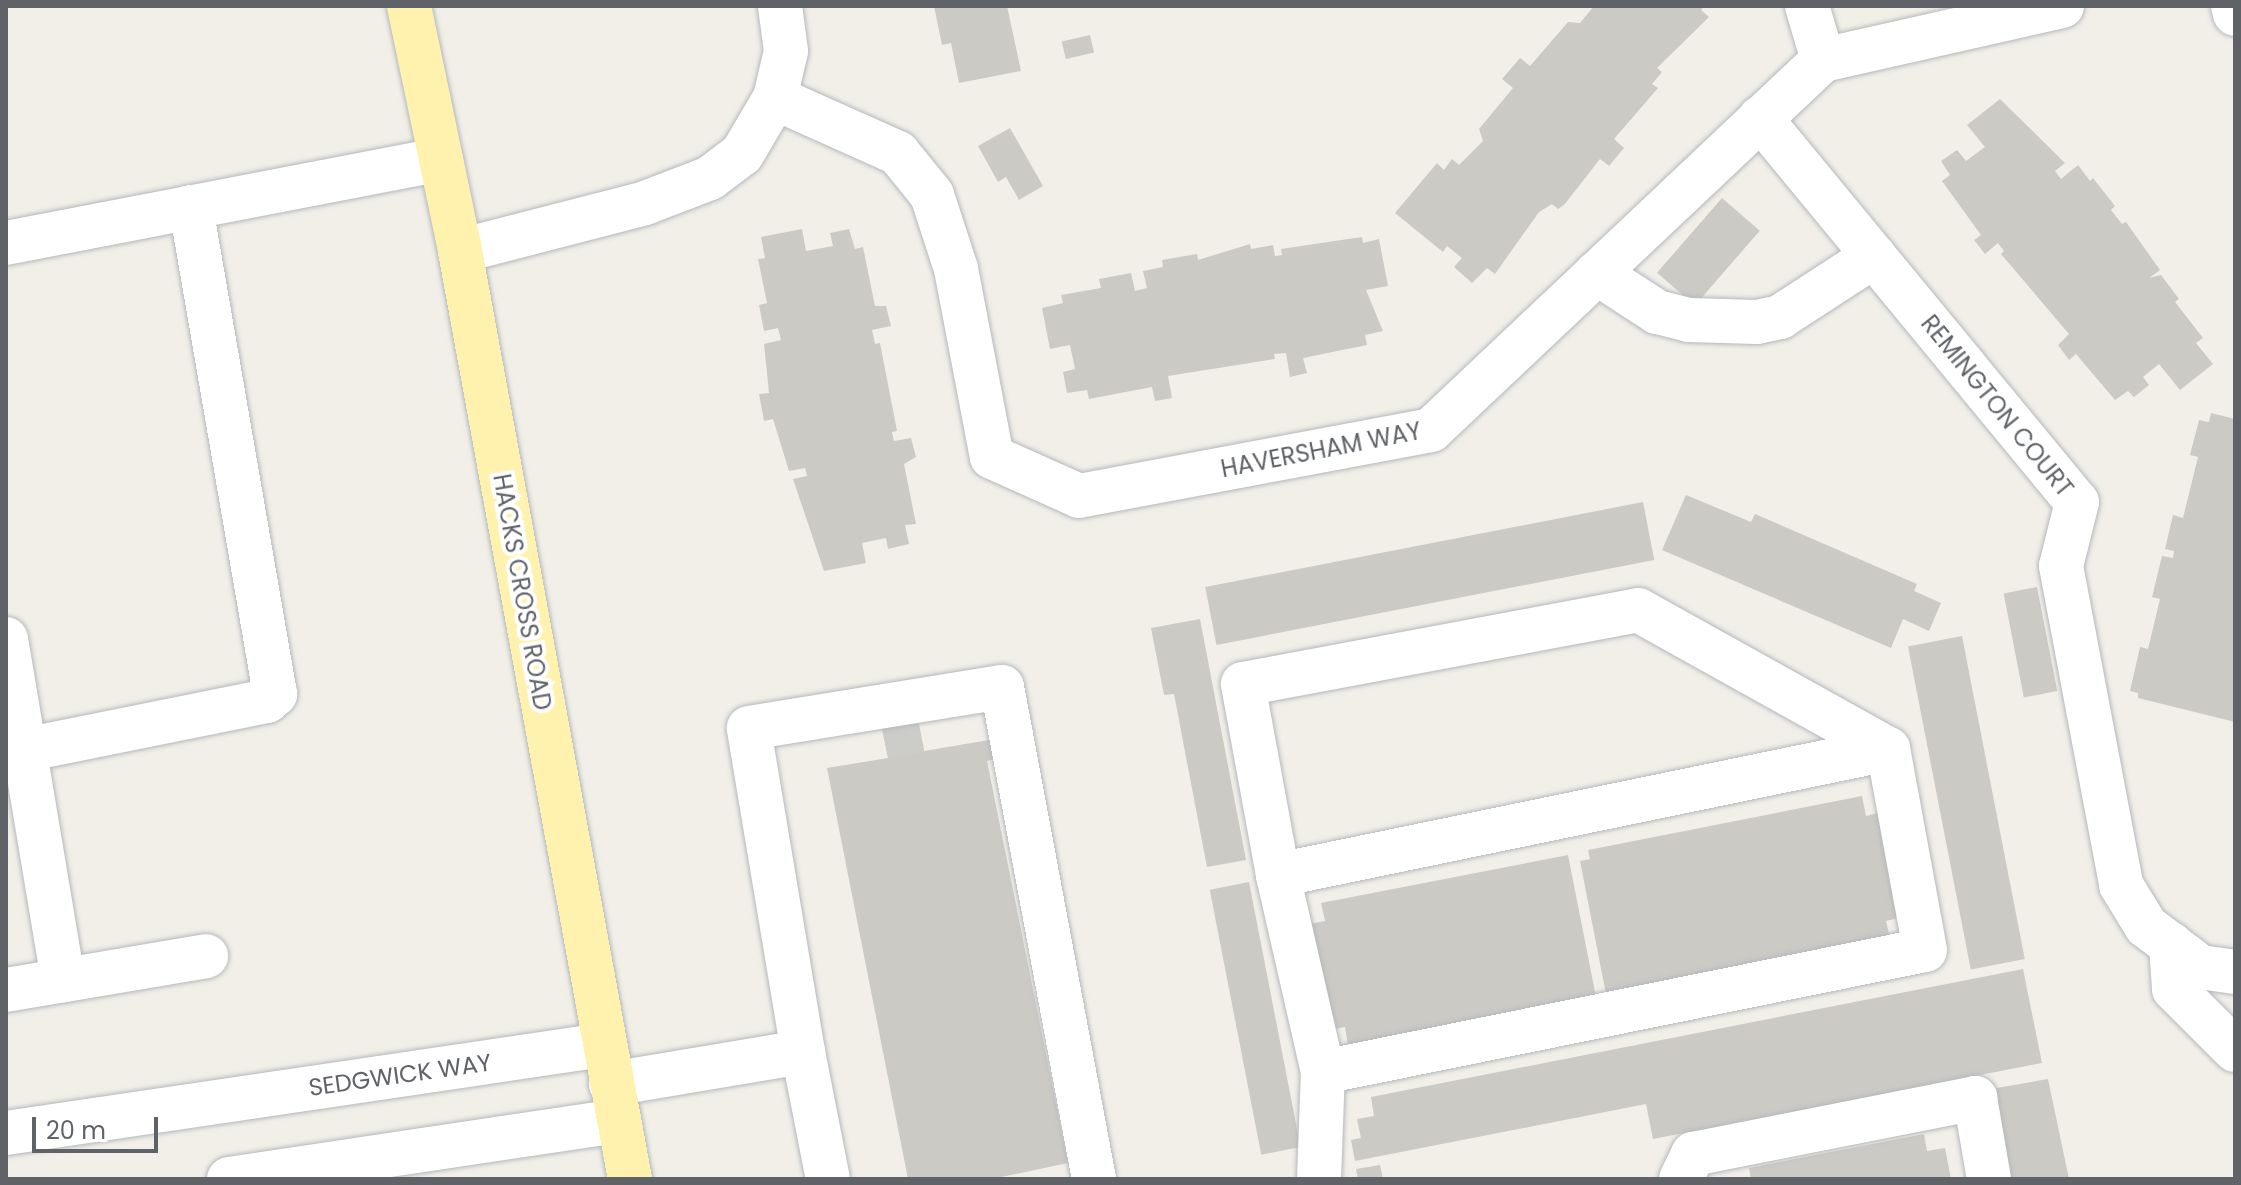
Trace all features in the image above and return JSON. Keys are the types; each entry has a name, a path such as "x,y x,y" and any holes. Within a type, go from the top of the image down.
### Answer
{"main road":[{"name":"HACKS CROSS ROAD","path":"409,6 460,251 630,1179"}],"street":[{"path":"460,251 645,203 710,178 742,154 775,98 786,51 780,6"},
{"path":"1807,6 1823,60"},
{"name":"HAVERSHAM WAY","path":"775,98 898,153 932,195 956,269 992,457 1079,496 1431,430 1823,60 2062,6"},
{"path":"2233,6 2235,14"},
{"name":"REMINGTON COURT","path":"1760,118 2077,502 2061,566 2121,885 2146,926 2178,950"},
{"path":"6,243 441,159"},
{"path":"24,750 267,701 275,694 191,207"},
{"path":"1597,273 1657,312 1689,320 1757,322 1780,317 1874,256"},
{"path":"1319,1179 1323,1072 1278,875 1243,684 1638,610 1888,749"},
{"path":"6,639 63,980"},
{"path":"828,1179 803,1052 749,728 1002,687 1094,1179"},
{"path":"823,715 866,739 902,734 938,723 953,695"},
{"path":"1278,875 1888,749"},
{"path":"1323,1072 1925,950 1888,749"},
{"path":"2178,950 2200,967 2235,972"},
{"path":"2178,950 2174,989 2235,1050"},
{"path":"6,990 206,956"},
{"path":"229,1179 611,1083 803,1052"},
{"name":"SEDGWICK WAY","path":"6,1133 611,1083"},
{"path":"1681,1179 1693,1154 1975,1098 1989,1179"}],"building":[{"path":"934,6 1007,6 1021,71 959,83 951,43 942,45"},
{"path":"1594,6 1704,6 1701,10 1709,17 1657,68 1662,72 1652,84 1658,88 1614,139 1624,148 1609,166 1600,159 1564,205 1558,209 1552,204 1539,212 1495,274 1487,268 1472,283 1454,267 1462,258 1447,246 1443,252 1395,213 1437,163 1444,170 1452,159 1459,165 1483,141 1479,129 1513,88 1502,79 1520,58 1530,66 1568,22 1580,23"},
{"path":"1090,35 1094,53 1066,59 1062,42"},
{"path":"2000,99 2065,163 2055,171 2061,179 2078,165 2090,181 2093,178 2115,206 2111,210 2122,224 2126,222 2160,270 2149,278 2161,275 2179,299 2175,302 2203,338 2196,343 2213,364 2180,390 2159,364 2143,377 2149,385 2134,397 2128,391 2115,400 2076,354 2069,360 2058,345 2069,334 2001,254 2004,251 1998,243 1985,254 1974,240 1981,235 1942,181 1950,175 1941,161 1957,150 1966,161 1985,147 1967,125"},
{"path":"1010,128 1043,186 1019,200 1006,177 998,182 978,146"},
{"path":"1722,198 1760,231 1695,306 1657,273"},
{"path":"802,229 806,251 833,246 830,233 849,229 855,249 863,247 875,306 886,306 891,326 872,330 875,344 880,343 897,431 892,432 894,441 911,438 916,457 904,464 916,524 905,525 909,544 888,549 886,538 862,543 866,563 824,571 793,479 807,476 805,468 789,471 773,419 764,421 759,394 769,393 764,344 781,340 778,328 764,331 759,305 767,303 758,259 765,258 761,237"},
{"path":"1362,237 1363,243 1379,239 1388,286 1366,290 1383,331 1365,335 1367,345 1303,358 1307,373 1290,377 1286,353 1274,354 1275,359 1168,376 1172,398 1155,401 1152,387 1089,399 1087,390 1067,393 1063,372 1075,369 1070,345 1050,349 1042,308 1063,303 1061,295 1101,288 1099,279 1131,273 1135,291 1147,288 1143,271 1163,267 1162,260 1197,254 1198,260 1250,244 1251,249 1273,245 1275,256 1282,255 1281,249"},
{"path":"2211,413 2235,419 2235,722 2138,698 2138,693 2130,691 2140,647 2148,649 2160,599 2152,597 2162,556 2173,558 2174,551 2165,549 2173,515 2183,518 2198,457 2190,455 2199,420 2209,422"},
{"path":"1686,495 1751,522 1755,514 1917,584 1914,591 1941,603 1929,631 1903,619 1891,648 1662,550"},
{"path":"1643,502 1654,560 1216,645 1205,587"},
{"path":"2037,587 2057,691 2024,698 2004,593"},
{"path":"1200,619 1246,860 1207,867 1174,694 1164,695 1151,628"},
{"path":"1962,636 2025,959 1971,969 1908,646"},
{"path":"918,722 924,751 995,739 999,758 987,761 1068,1163 992,1179 908,1179 827,768 888,758 882,729"},
{"path":"1862,796 1866,816 1885,811 1906,916 1886,921 1890,938 1606,994 1580,861 1590,859 1588,850"},
{"path":"1568,855 1596,997 1348,1046 1345,1027 1325,1031 1304,925 1325,921 1321,903"},
{"path":"1249,882 1301,1147 1261,1155 1210,890"},
{"path":"2023,969 2042,1063 1653,1139 1646,1104 1355,1161 1351,1140 1361,1138 1357,1119 1374,1116 1371,1097"},
{"path":"2048,1079 2069,1179 2009,1179 1991,1089"},
{"path":"1924,1134 1927,1151 1945,1148 1951,1179 1751,1179 1749,1168"},
{"path":"1380,1165 1383,1179 1358,1179 1356,1169"}],"tunnel":[{"path":"884,738 920,731"}]}
